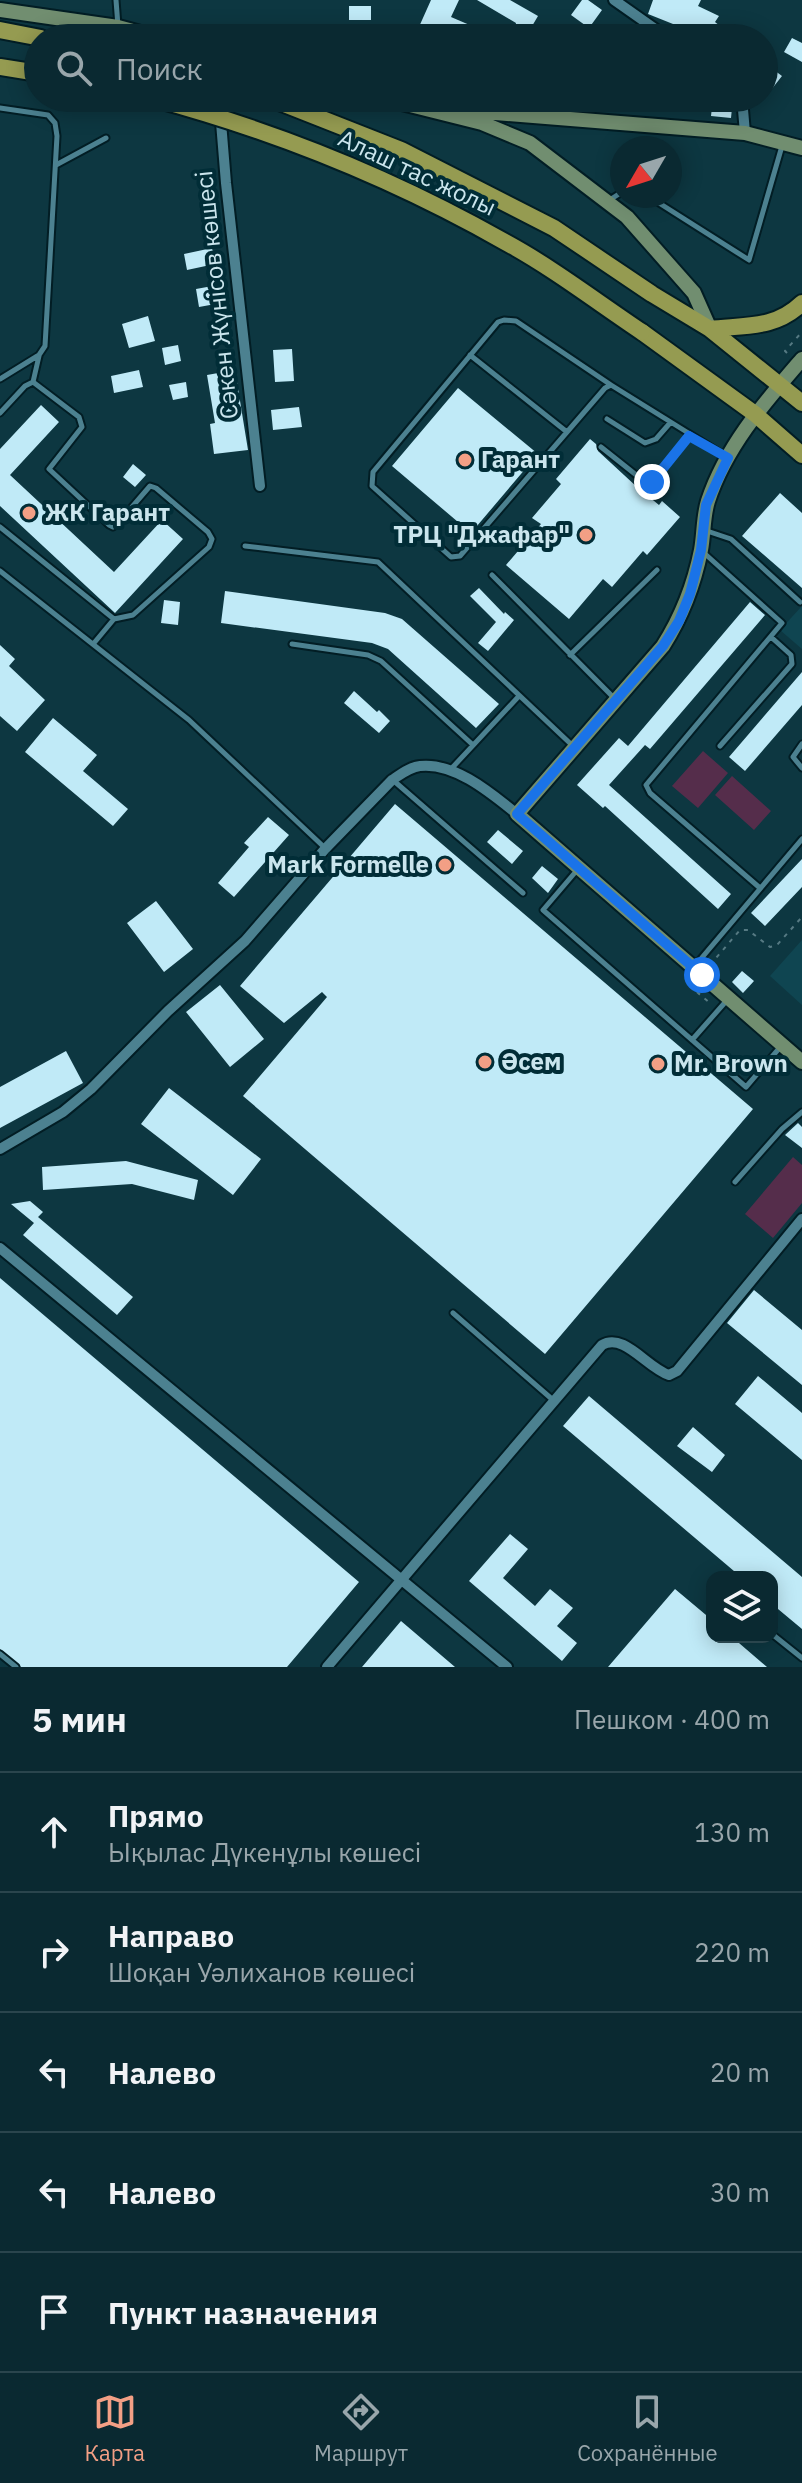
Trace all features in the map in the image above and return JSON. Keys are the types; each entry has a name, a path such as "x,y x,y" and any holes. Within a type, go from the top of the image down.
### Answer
{"main road":[{"path":"0,30 24,35"},
{"path":"0,67 24,71"},
{"name":"Алаш тас жолы","path":"199,112 257,129 346,163 426,199 508,243 642,332 755,414 802,455"},
{"name":"Алаш тас жолы","path":"306,112 362,133 554,228 710,329 802,403"},
{"path":"710,329 775,322 790,315 802,303"}],"street":[{"path":"614,0 648,24"},
{"path":"0,10 97,24"},
{"name":"Сәкен Жүнісов көшесі","path":"220,112 260,486"},
{"path":"444,112 482,123 530,143 627,217 694,293 710,329"},
{"path":"487,112 745,133 802,148"},
{"path":"743,112 745,133"},
{"path":"517,814 663,646 679,621 690,594 701,550 706,505 728,458 755,414 802,359"},
{"path":"0,1149 63,1112 91,1089 168,1011 245,941 325,849 392,780 417,766 433,766 449,771 477,785 517,814 802,1062"},
{"path":"327,1667 602,1345 618,1341 660,1372 669,1375 677,1371 802,1219"},
{"path":"0,1248 507,1667"}],"lane":[{"path":"116,0 118,24"},
{"path":"0,108 24,112"},
{"path":"27,112 48,115 55,123 45,346 39,355 33,382"},
{"path":"55,165 106,138"},
{"path":"667,208 749,260 783,143"},
{"path":"611,385 605,388 460,556 451,557 375,490 373,472 498,322 510,319 670,423 689,436 728,458"},
{"path":"0,379 39,355"},
{"path":"470,355 567,432"},
{"path":"0,413 25,386 33,382"},
{"path":"33,382 82,422 82,427 49,469 109,525 113,527 119,522 150,486 177,505 212,539 209,547 133,615 114,619 94,643"},
{"path":"607,419 645,443 656,439 670,423"},
{"path":"601,447 645,482 652,482 689,436"},
{"path":"0,527 114,619"},
{"path":"703,529 731,539 800,602"},
{"path":"245,546 378,562 575,747"},
{"path":"701,550 780,619 780,628 646,785 650,793 760,888"},
{"path":"570,655 657,570"},
{"path":"0,571 189,720 325,849"},
{"path":"492,575 616,699"},
{"path":"720,746 792,664 791,655 771,637"},
{"path":"292,644 356,652 381,661 473,745"},
{"path":"449,771 519,696"},
{"path":"802,744 793,757 802,768"},
{"path":"392,780 523,893"},
{"path":"697,972 760,888 802,839"},
{"path":"579,868 543,910 692,1040 746,1087 782,1045"},
{"path":"692,1040 728,998"},
{"path":"735,1182 782,1129 802,1112"},
{"path":"453,1313 554,1401"},
{"path":"778,1639 802,1658"},
{"path":"0,1654 16,1667"}],"path":[{"path":"718,1010 691,987 697,972 740,930 748,930 770,947 777,945 802,917"}],"shaded area":[{"path":"802,606 802,649 780,630"},
{"path":"703,751 728,773 698,808 672,786"},
{"path":"732,776 771,811 754,830 715,795"},
{"path":"802,940 802,1005 770,976"},
{"path":"793,1157 802,1165 802,1203 773,1238 745,1214"}],"building":[{"path":"431,0 459,0 451,17 467,24 420,24"},
{"path":"477,0 510,0 538,16 533,24 516,23"},
{"path":"582,0 588,0 602,10 592,24 583,24 571,15"},
{"path":"653,0 701,0 698,6 719,16 715,22 718,24 673,24 648,14"},
{"path":"349,6 371,6 371,20 349,20"},
{"path":"792,38 802,43 802,62 784,52"},
{"path":"711,112 732,112 731,118 711,116"},
{"path":"212,248 215,264 187,270 184,254"},
{"path":"218,285 221,303 199,307 196,289"},
{"path":"148,316 155,341 129,348 122,324"},
{"path":"178,345 181,361 165,365 162,348"},
{"path":"292,349 294,381 275,382 273,350"},
{"path":"139,370 143,387 114,393 111,376"},
{"path":"235,370 248,450 214,454 210,424 215,423 207,375"},
{"path":"186,382 188,397 173,400 169,385"},
{"name":"Гарант","path":"458,388 538,454 471,533 392,466"},
{"name":"ЖК Гарант","path":"41,405 59,422 10,475 114,572 162,520 183,539 115,613 0,506 0,449"},
{"path":"299,407 302,427 273,430 271,410"},
{"path":"590,439 598,451 637,487 659,505 662,501 680,517 647,555 643,551 612,587 603,579 569,619 506,565 541,524 532,518 561,484 556,479"},
{"path":"133,464 146,475 135,487 123,477"},
{"path":"780,493 802,513 802,588 742,536"},
{"path":"479,588 514,620 488,651 478,643 496,622 470,596"},
{"path":"225,591 385,613 402,619 499,704 476,728 388,649 372,643 221,623"},
{"path":"164,600 180,602 178,625 161,623"},
{"path":"750,602 765,615 650,749 645,745 609,785 731,894 718,909 605,806 603,808 577,785 619,738 628,746"},
{"path":"0,645 15,659 9,666 45,700 17,731 0,716"},
{"path":"802,672 802,705 745,771 729,757"},
{"path":"354,691 390,721 379,733 344,703"},
{"path":"53,718 97,755 83,771 128,809 113,826 25,752"},
{"name":"Әсем","path":"395,804 753,1109 545,1354 243,1096 327,997 322,992 284,1023 240,986"},
{"path":"268,817 289,835 234,897 218,883 249,847 244,843"},
{"path":"498,830 523,851 512,864 487,842"},
{"path":"802,859 802,887 765,926 751,913"},
{"path":"542,866 558,879 548,893 532,878"},
{"path":"156,901 193,949 164,972 127,923"},
{"path":"742,971 754,981 743,993 732,982"},
{"path":"220,985 264,1039 230,1067 186,1012"},
{"path":"66,1051 83,1083 0,1128 0,1087"},
{"path":"169,1088 261,1159 233,1195 141,1124"},
{"path":"798,1123 802,1127 802,1148 785,1135"},
{"path":"126,1161 198,1180 194,1200 132,1184 43,1190 42,1167"},
{"path":"30,1201 43,1212 38,1217 133,1297 117,1315 23,1235 34,1223 11,1204"},
{"path":"0,1278 359,1582 287,1667 21,1667 0,1649"},
{"path":"754,1290 802,1330 802,1385 727,1323"},
{"path":"758,1376 802,1413 802,1460 735,1404"},
{"path":"589,1396 802,1577 802,1629 778,1609 778,1571 734,1571 563,1426"},
{"path":"693,1427 725,1455 712,1472 677,1446"},
{"path":"510,1534 528,1549 503,1578 535,1606 550,1589 573,1608 557,1626 577,1643 562,1661 469,1581"},
{"path":"675,1589 706,1615 706,1643 739,1643 767,1667 608,1667"},
{"path":"401,1621 455,1667 362,1667"}],"place":[{"name":"Гарант","path":"465,460"},
{"name":"ЖК Гарант","path":"29,513"},
{"name":"ТРЦ \"Джафар\"","path":"586,535"},
{"name":"Mark Formelle","path":"445,865"},
{"name":"Әсем","path":"485,1062"},
{"name":"Mr. Brown","path":"658,1064"}],"route":[{"path":"652,482 689,436 728,458 706,505 701,550 690,594 679,621 663,646 517,814 702,975"}]}
